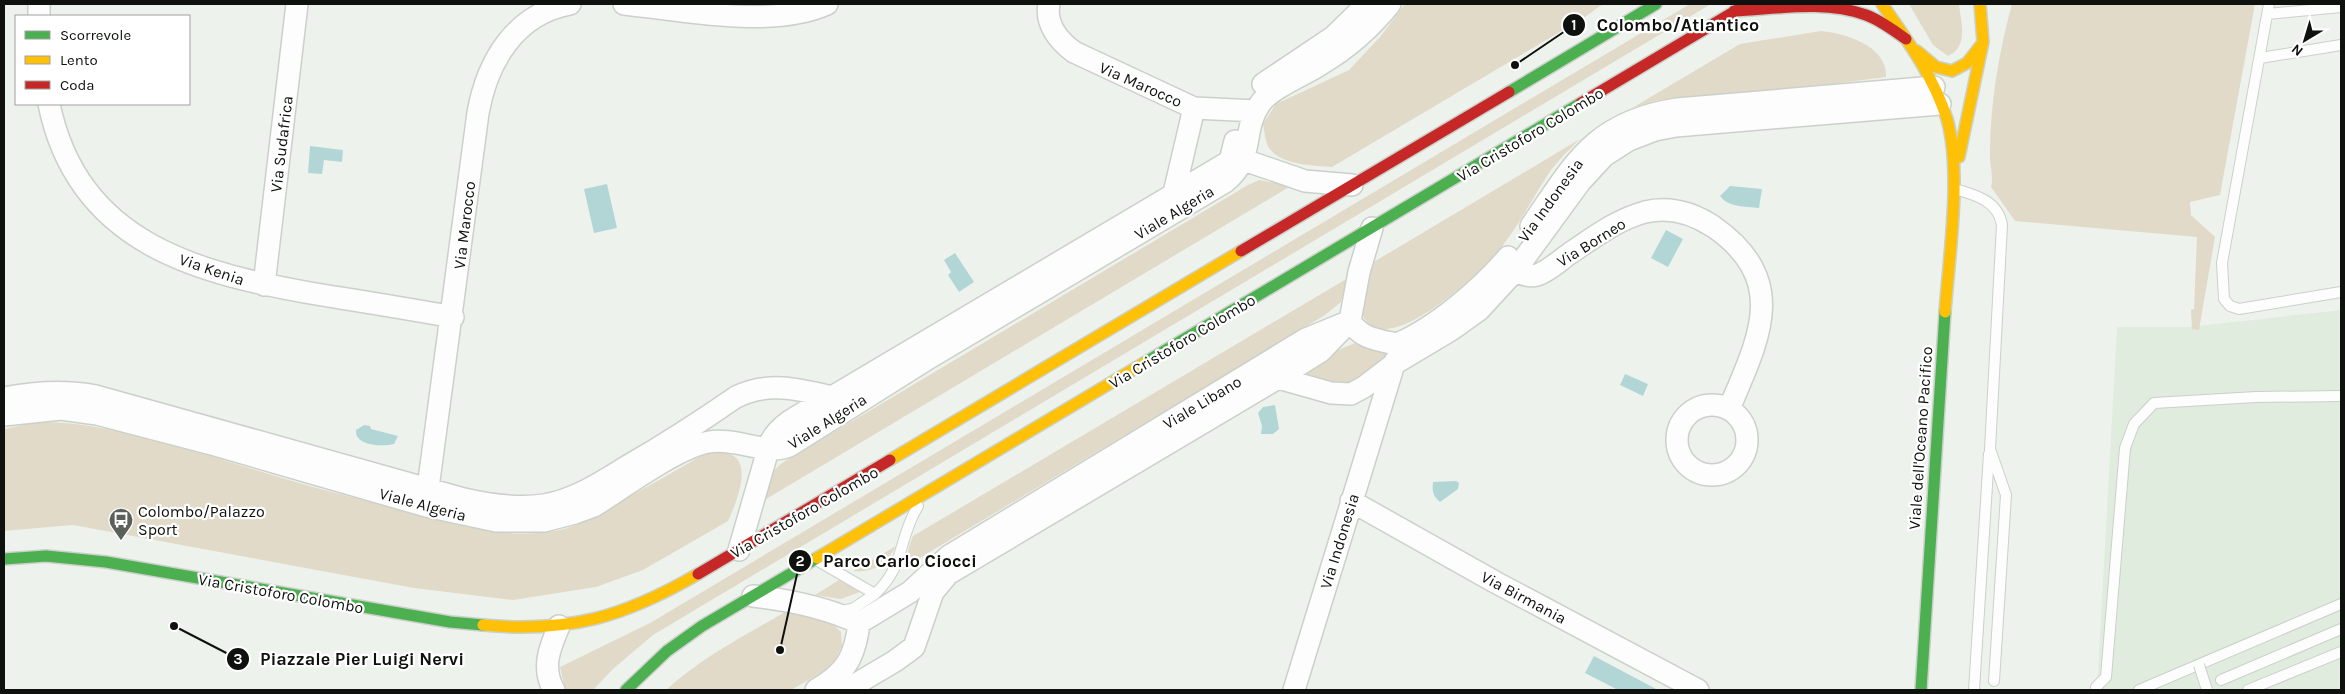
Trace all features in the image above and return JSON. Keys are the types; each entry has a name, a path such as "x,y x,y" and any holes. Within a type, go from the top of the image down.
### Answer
{"main road":[{"name":"Via Cristoforo Colombo","path":"4,559 46,556 75,558 457,623 529,627 559,626 598,620 630,610 739,550 1656,4"},
{"name":"Via Cristoforo Colombo","path":"626,690 656,660 681,640 1747,4"},
{"path":"1882,4 1906,39 1937,96 1951,138 1953,188"},
{"path":"1734,11 1811,7 1846,10 1867,16 1906,39 1936,68 1956,71 1968,64 1983,42 1980,4"},
{"path":"1953,188 1983,42 1993,4"},
{"name":"Viale dell'Oceano Pacifico","path":"1921,690 1953,188"}],"street":[{"name":"Via Sudafrica","path":"264,285 297,4"},
{"name":"Via Marocco","path":"427,497 453,316 478,113 487,76 497,55 523,25 540,13 570,4"},
{"path":"624,4 755,16 798,13 827,4"},
{"name":"Via Marocco","path":"1049,4 1049,19 1054,30 1061,41 1074,52 1194,108 1178,200"},
{"path":"1352,185 1305,181 1237,160 1249,111 1250,96 1261,85 1333,37 1367,4"},
{"path":"1194,108 1249,111 1272,93 1324,63 1352,44 1372,26 1390,4"},
{"name":"Via Indonesia","path":"1294,690 1396,354 1429,325 1491,277 1509,266 1576,161 1592,145 1619,127 1642,117 1677,109 1809,108 1937,96"},
{"name":"Via Kenia","path":"49,105 58,139 74,172 87,192 114,220 133,233 184,261 217,274 264,285 453,316"},
{"name":"Viale Algeria","path":"4,415 61,409 104,415 427,497 521,507 595,495 682,452 708,442 736,441 780,450 788,446 890,373 1178,200 1237,160"},
{"name":"Via Borneo","path":"1509,266 1528,276 1537,274 1601,232 1647,212 1679,211 1706,222 1720,232 1744,256 1753,268 1761,288 1762,313 1758,337 1729,409"},
{"path":"1274,370 1330,393 1345,395 1364,387 1396,354 1360,333 1350,321 1358,272 1372,228"},
{"name":"Viale Libano","path":"846,690 914,647 930,599 944,578 1013,526 1274,370 1320,332 1350,321"},
{"name":"Viale Algeria","path":"595,495 736,398 759,389 786,388 832,398 890,373"},
{"name":"Viale Algeria","path":"4,398 37,392 70,392 96,396 427,497"},
{"path":"739,550 775,434 782,427 832,398"},
{"path":"697,424 708,442"},
{"name":"Via Birmania","path":"1351,501 1495,582 1698,690"},
{"name":"Viale Libano","path":"859,623 910,592 958,550 1013,526"},
{"path":"754,596 796,602 835,612 859,623 856,641 849,661 836,678 816,690"},
{"path":"554,690 547,673 547,659 559,626"},
{"path":"849,661 874,674"}],"lane":[{"path":"2341,7 2268,9 2222,262 2224,299 2230,306 2239,309 2341,292"},
{"path":"2260,58 2341,46"},
{"path":"1953,188 1990,202 1999,212 2002,225 1974,690"},
{"path":"2096,687 2106,677 2125,448 2134,424 2154,403 2256,397 2341,396"},
{"path":"1990,449 2006,496 1994,682"},
{"path":"835,612 854,608 875,594 888,580 898,563 908,525 924,495"},
{"path":"815,559 875,594"},
{"path":"2139,690 2341,604"},
{"path":"2221,680 2341,629"},
{"path":"2248,690 2341,652"},
{"path":"2199,665 2207,690"}],"shaded area":[{"path":"1405,4 1603,4 1585,17 1332,167 1296,163 1286,160 1271,151 1267,144 1263,124 1276,104 1349,70 1380,37"},
{"path":"1690,4 1711,4 653,635 613,669 593,690 565,689 560,667 650,623"},
{"path":"1909,4 1959,4 1962,33 1959,47 1955,52 1948,56 1933,45"},
{"path":"2012,4 2255,4 2220,195 2190,202 2191,215 2215,237 2199,330 2192,329 2191,310 2194,309 2197,237 2015,221 1991,187 1990,134 1994,97 1999,59"},
{"path":"1821,31 1853,38 1873,49 1885,66 1886,77 1794,89 1658,100 1632,108 1740,44"},
{"path":"1580,139 1549,173 1501,248 1466,283 1426,313 1405,324 1386,329 1371,326 1361,311 1372,263"},
{"path":"1259,180 1291,186 761,502 770,474 782,463"},
{"path":"1348,278 1341,302 1325,315 908,565 908,550 913,536"},
{"path":"2341,310 2341,690 2097,690 2117,327 2188,327"},
{"path":"1355,343 1383,349 1389,353 1388,357 1361,377 1342,387 1304,376 1304,370 1334,352"},
{"path":"38,422 66,423 125,432 318,488 460,525 500,532 540,533 560,530 586,521 701,456 719,453 731,455 739,461 741,482 728,521 643,570 596,587 513,600 414,588 73,525 4,531 4,429"},
{"path":"896,546 888,558 874,569 853,571"},
{"path":"839,580 860,592 841,599 815,595"},
{"path":"785,612 831,622 841,632 842,646 834,662 826,670 791,690 666,690 679,678 708,658"}],"water":[{"path":"310,146 343,150 342,162 324,160 322,174 308,173"},
{"path":"607,184 617,228 594,233 584,189"},
{"path":"1730,186 1762,189 1759,208 1733,205 1724,200 1720,196"},
{"path":"1666,230 1683,239 1668,267 1651,258"},
{"path":"955,253 974,282 959,292 948,275 951,272 944,260"},
{"path":"1625,374 1648,384 1643,396 1620,385"},
{"path":"1275,405 1279,429 1273,434 1261,434 1262,426 1258,413 1263,407"},
{"path":"364,425 370,426 371,429 398,436 394,444 370,444 364,442 357,435 356,430"},
{"path":"1456,481 1459,483 1458,489 1440,502 1434,494 1433,482"},
{"path":"1594,656 1658,690 1618,690 1585,673"}],"traffic: fast":[{"path":"1509,92 1656,4"},
{"path":"1144,363 1581,103"},
{"path":"1921,690 1945,312"},
{"path":"4,559 46,556 106,562 450,622 483,625"},
{"path":"626,690 667,651 702,626 817,558"}],"traffic: slow":[{"path":"1882,4 1919,59 1935,88 1947,119 1954,164 1954,189 1945,312"},
{"path":"1959,157 1983,42 1980,4"},
{"path":"1917,51 1936,67 1952,71 1967,63 1982,44"},
{"path":"890,460 1241,251"},
{"path":"817,558 1144,363"},
{"path":"483,625 542,626 569,624 595,619 645,601 698,574"}],"traffic: jam":[{"path":"1581,103 1747,4"},
{"path":"1734,11 1800,7 1850,10 1871,17 1906,39"},
{"path":"1241,251 1509,92"},
{"path":"698,574 890,460"}],"place":[{"name":"Colombo/Atlantico","path":"1515,65"},
{"name":"Colombo/Palazzo Sport","path":"121,541"},
{"name":"Piazzale Pier Luigi Nervi","path":"174,626"},
{"name":"Parco Carlo Ciocci","path":"780,650"}]}
